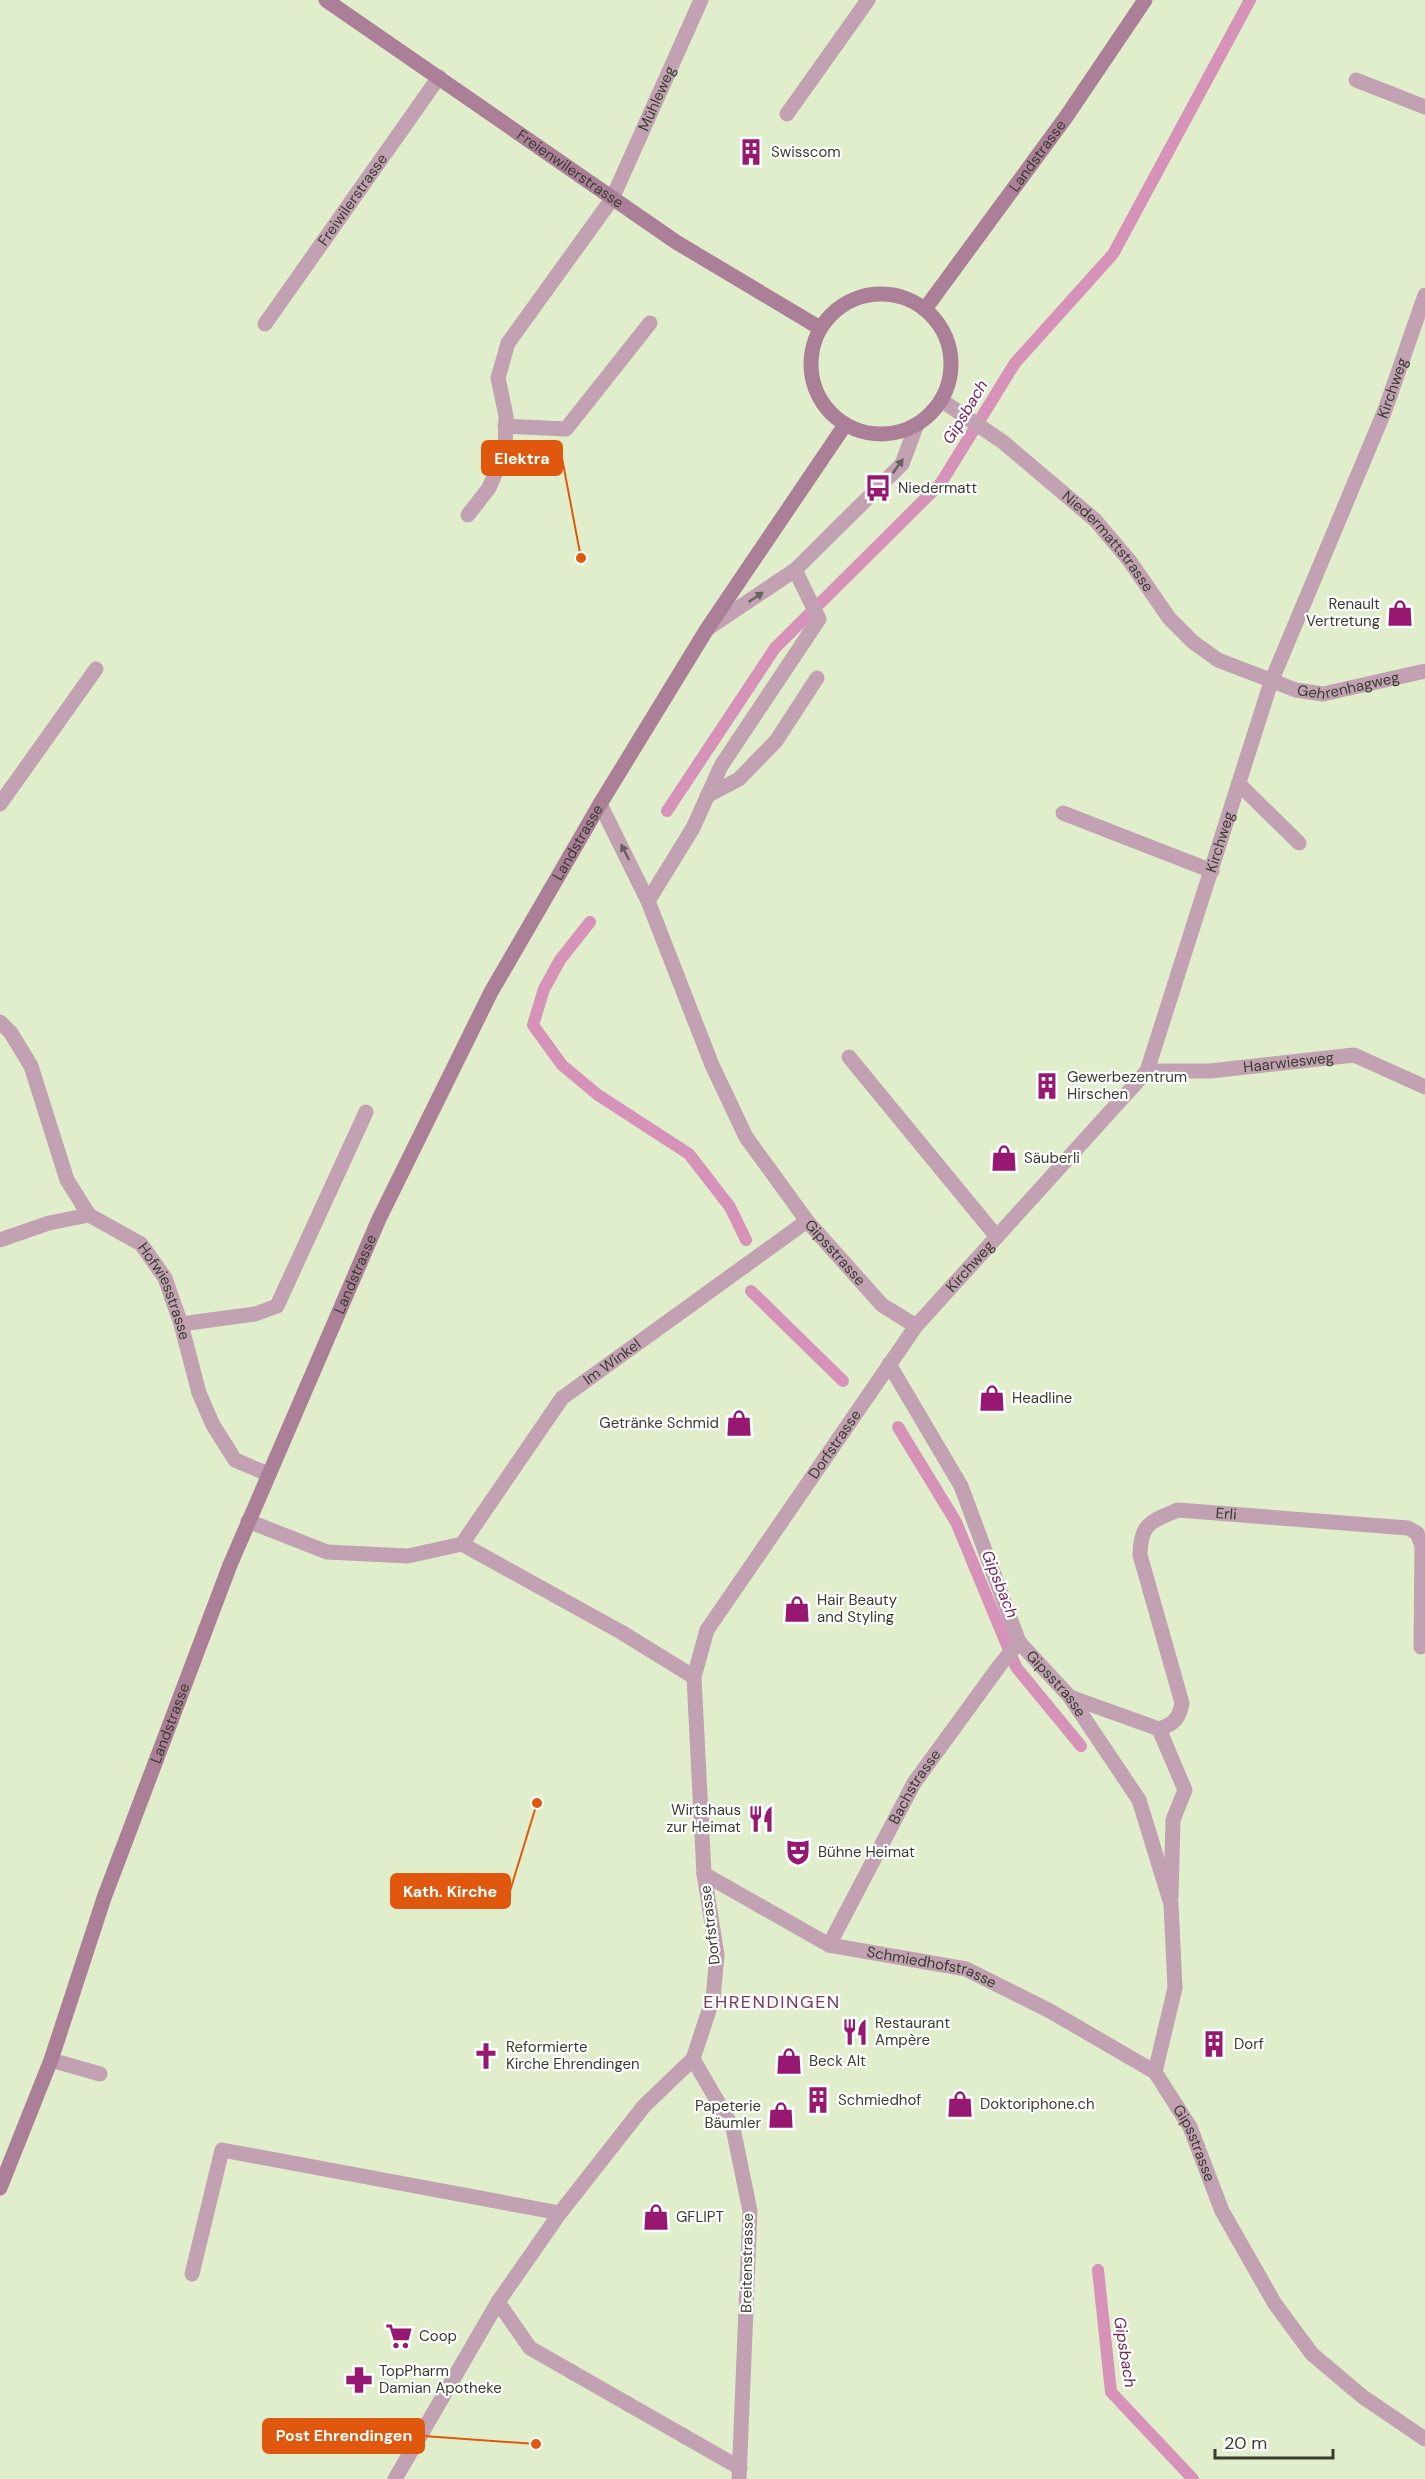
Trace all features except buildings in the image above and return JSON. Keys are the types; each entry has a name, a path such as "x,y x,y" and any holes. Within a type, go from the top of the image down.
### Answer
{"main road":[{"name":"Freienwilerstrasse","path":"326,0 676,242 820,328"},
{"name":"Landstrasse","path":"925,309 1059,127 1146,0"},
{"path":"880,294 904,297 925,309 939,324 948,341 951,362 949,381 941,400 931,414 917,424 899,432 881,434 862,432 845,425 828,410 816,392 811,370 812,348 820,328 836,309 857,297 880,294"},
{"name":"Landstrasse","path":"0,2188 51,2060 104,1898 248,1521 379,1219 491,992 600,804 707,629 845,425"}],"street":[{"name":"Mühleweg","path":"468,514 489,488 505,450 506,416 498,378 507,343 612,199 701,0"},
{"path":"787,114 868,0"},
{"name":"Freiwilerstrasse","path":"265,324 439,76"},
{"path":"1356,81 1425,107"},
{"name":"Kirchweg","path":"916,1326 1147,1071 1271,682 1385,410 1425,295"},
{"path":"505,426 566,429 650,323"},
{"name":"Niedermattstrasse","path":"941,400 1003,442 1095,520 1129,560 1169,618 1193,642 1218,660 1271,682"},
{"path":"707,629 795,570 902,464 917,424"},
{"path":"648,901 693,828 721,766 819,619 795,570"},
{"path":"0,804 96,669"},
{"name":"Gehrenhagweg","path":"1271,682 1296,690 1323,693 1425,671"},
{"path":"708,796 740,779 776,741 817,678"},
{"path":"1239,784 1299,843"},
{"name":"Gipsstrasse","path":"600,804 648,901 712,1065 746,1137 807,1221 882,1305 916,1326"},
{"path":"1063,813 1212,871"},
{"name":"Hofwiesstrasse","path":"0,1022 11,1033 31,1066 67,1180 89,1215 141,1244 165,1278 181,1324 199,1393 213,1425 235,1460 268,1474"},
{"name":"Haarwiesweg","path":"1147,1071 1210,1071 1354,1055 1425,1087"},
{"path":"849,1057 997,1237"},
{"path":"181,1324 255,1314 277,1306 366,1112"},
{"path":"0,1240 49,1223 89,1215"},
{"name":"Im Winkel","path":"462,1544 562,1398 807,1221"},
{"path":"889,1364 916,1326"},
{"name":"Gipsstrasse","path":"889,1364 961,1486 1019,1642 1070,1697 1139,1800 1171,1904 1175,1988 1155,2072 1191,2127 1222,2211 1275,2304 1312,2354 1363,2397 1425,2439"},
{"name":"Dorfstrasse","path":"395,2479 498,2302 560,2213 644,2106 693,2059 713,1998 717,1955 704,1874 694,1677 707,1630 889,1364"},
{"name":"Erli","path":"1159,1729 1172,1725 1179,1717 1182,1703 1140,1555 1140,1538 1150,1522 1179,1510 1408,1527 1417,1533 1422,1546 1421,1647"},
{"path":"248,1521 327,1552 408,1556 462,1544 621,1632 694,1677"},
{"name":"Bachstrasse","path":"829,1944 914,1783 1019,1642"},
{"path":"1070,1697 1159,1729 1185,1790 1173,1820 1171,1904"},
{"name":"Schmiedhofstrasse","path":"704,1874 829,1944 966,1969 1050,2011 1155,2072"},
{"name":"Breitenstrasse","path":"693,2059 733,2128 750,2211 740,2474"},
{"path":"51,2060 100,2074"},
{"path":"192,2274 222,2150 560,2213"},
{"path":"498,2302 530,2348 740,2474"}],"waterway":[{"name":"Gipsbach","path":"667,811 775,648 941,483 1015,363 1113,254 1250,0"},
{"path":"590,922 560,960 544,989 533,1025 562,1065 598,1095 689,1154 730,1207 746,1240"},
{"path":"751,1291 843,1381"},
{"name":"Gipsbach","path":"898,1427 956,1522 1016,1667 1081,1746"},
{"name":"Gipsbach","path":"1098,2270 1111,2392 1193,2479"}],"place":[{"name":"Swisscom","path":"751,152"},
{"name":"Niedermatt","path":"878,488"},
{"name":"Elektra","path":"581,558"},
{"name":"Renault Vertretung","path":"1400,613"},
{"name":"Gewerbezentrum Hirschen","path":"1047,1086"},
{"name":"Säuberli","path":"1004,1158"},
{"name":"Headline","path":"992,1398"},
{"name":"Getränke Schmid","path":"739,1423"},
{"name":"Hair Beauty and Styling","path":"797,1609"},
{"name":"Kath. Kirche","path":"537,1803"},
{"name":"Wirtshaus zur Heimat","path":"761,1819"},
{"name":"Bühne Heimat","path":"798,1852"},
{"name":"Restaurant Ampère","path":"855,2032"},
{"name":"Dorf","path":"1214,2044"},
{"name":"Reformierte Kirche Ehrendingen","path":"486,2056"},
{"name":"Beck Alt","path":"789,2061"},
{"name":"Schmiedhof","path":"818,2100"},
{"name":"Doktoriphone.ch","path":"960,2104"},
{"name":"Papeterie Bäumler","path":"781,2115"},
{"name":"GFLIPT","path":"656,2217"},
{"name":"Coop","path":"399,2336"},
{"name":"TopPharm Damian Apotheke","path":"359,2380"},
{"name":"Post Ehrendingen","path":"536,2444"}],"district":[{"name":"EHRENDINGEN","path":"772,2002"}]}
